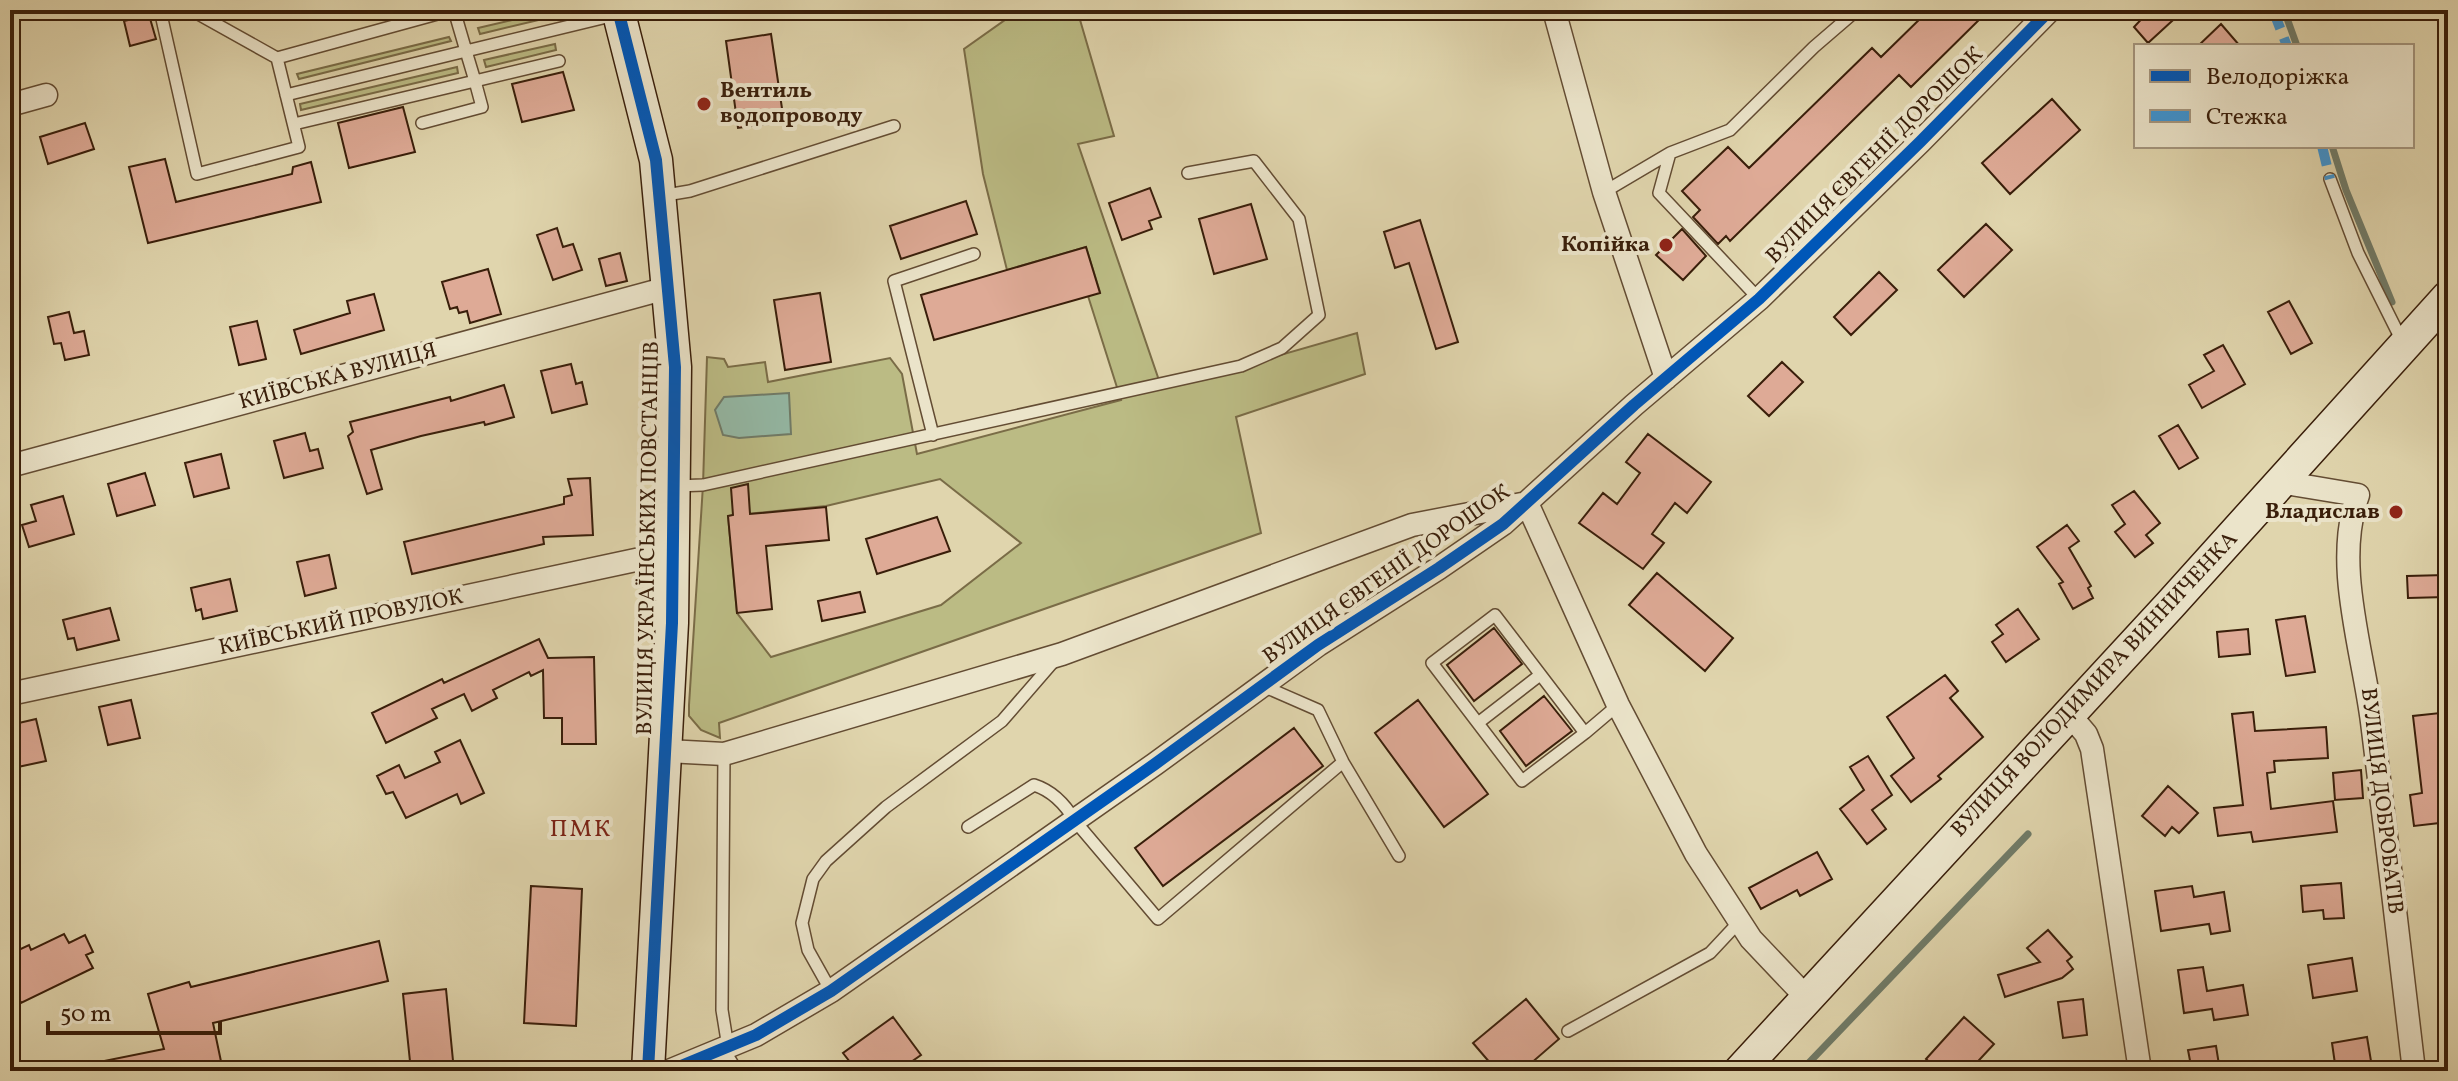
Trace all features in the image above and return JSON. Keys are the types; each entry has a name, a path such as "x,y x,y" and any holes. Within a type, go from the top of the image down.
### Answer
{"street":[{"path":"1554,10 1604,192 1666,378"},
{"name":"ВУЛИЦЯ ЄВГЕНІЇ ДОРОШОК","path":"669,1071 726,1049 781,1022 831,991 1346,626 1477,543 1527,503 1759,299 2050,10"},
{"name":"ВУЛИЦЯ УКРАЇНСЬКИХ ПОВСТАНЦІВ","path":"618,12 656,160 675,367 667,751 648,1071"},
{"path":"10,105 46,95"},
{"name":"КИЇВСЬКА ВУЛИЦЯ","path":"10,466 667,288"},
{"name":"ВУЛИЦЯ ВОЛОДИМИРА ВИННИЧЕНКА","path":"1740,1071 2170,605 2448,297"},
{"name":"ВУЛИЦЯ ДОБРОБАТІВ","path":"2280,482 2358,495 2348,530 2352,592 2370,702 2414,1071"},
{"path":"667,751 724,754 1062,654 1412,525 1527,503 1618,705 1690,843 1739,922 1772,964 1807,998"},
{"name":"КИЇВСЬКИЙ ПРОВУЛОК","path":"10,694 673,552"},
{"path":"2069,714 2086,734 2100,789 2140,1071"}],"lane":[{"path":"160,10 197,174 299,147 277,58"},
{"path":"191,10 277,58 453,10 482,107 422,123"},
{"path":"212,10 216,24"},
{"path":"1604,192 1670,153 1730,130 1814,47 1857,10"},
{"path":"286,95 618,12"},
{"path":"294,124 559,61"},
{"path":"659,196 690,191 894,126"},
{"path":"1670,153 1659,193 1759,299"},
{"path":"674,486 703,485 1241,366 1282,348 1319,315 1299,219 1254,161 1188,173"},
{"path":"2330,179 2358,253 2404,346"},
{"path":"933,435 894,281 974,254"},
{"path":"1585,733 1495,615 1432,663 1522,781 1585,733 1618,705"},
{"path":"831,991 808,950 802,923 813,879 826,861 886,807 1002,721 1062,654"},
{"path":"1478,723 1540,675"},
{"path":"1262,685 1318,710 1343,762 1399,856"},
{"path":"724,754 722,1010 726,1049 737,1071"},
{"path":"968,827 1034,785 1047,789 1067,807 1075,821 1158,919 1343,762"},
{"path":"1568,1031 1710,953 1739,922"}],"green space":[{"path":"1019,10 1070,10 1078,13 1114,136 1078,144 1162,389 1357,333 1365,374 1236,417 1261,533 719,723 720,738 701,730 689,716 703,485 707,357 724,359 728,367 765,362 768,382 890,358 902,374 917,454 1121,400 1088,296 1100,292 1086,247 1007,270 983,174 964,49","holes":["940,479 1021,543 941,605 771,657 737,613 728,516 826,506"]},
{"path":"546,12 547,18 480,34 478,28"},
{"path":"449,37 451,41 299,79 297,74"},
{"path":"555,44 556,50 486,67 484,60"},
{"path":"457,67 458,73 301,110 300,104"}],"shaded area":[{"path":"789,393 791,434 739,438 723,435 715,410 724,397"}],"building":[{"path":"1929,10 1989,10 1911,87 1899,75 1730,241 1726,236 1718,244 1693,217 1700,210 1682,191 1728,147 1749,168 1872,48 1881,57"},
{"path":"2150,10 2184,10 2148,43 2134,27"},
{"path":"149,15 156,39 130,46 124,21"},
{"path":"2221,24 2238,44 2200,44"},
{"path":"771,34 784,122 738,128 726,41"},
{"path":"563,72 574,110 522,122 512,84"},
{"path":"2052,99 2080,130 2010,194 1982,163"},
{"path":"403,107 415,152 349,168 338,123"},
{"path":"85,123 94,149 48,164 40,137"},
{"path":"165,159 176,202 292,174 293,167 311,162 321,202 148,243 129,167"},
{"path":"1150,188 1161,217 1149,221 1152,229 1122,240 1109,203"},
{"path":"966,201 977,234 901,259 890,226"},
{"path":"1251,204 1267,259 1214,274 1199,219"},
{"path":"1420,220 1458,342 1436,349 1409,263 1395,268 1384,232"},
{"path":"1986,224 2012,250 1964,297 1938,270"},
{"path":"557,228 563,247 573,244 582,270 553,280 537,235"},
{"path":"1682,229 1706,256 1683,280 1656,255"},
{"path":"1086,247 1100,293 934,340 921,295"},
{"path":"620,253 627,281 606,286 599,259"},
{"path":"488,269 501,314 470,323 467,311 459,313 457,307 450,309 442,282"},
{"path":"1879,272 1897,290 1851,335 1834,317"},
{"path":"820,293 831,362 785,370 774,300"},
{"path":"374,294 384,330 301,354 294,330 350,313 347,301"},
{"path":"2289,301 2312,343 2291,354 2268,312"},
{"path":"69,312 74,333 84,331 89,355 65,360 61,343 54,344 48,317"},
{"path":"257,321 266,359 239,365 230,327"},
{"path":"2223,345 2245,384 2202,408 2189,385 2214,371 2204,355"},
{"path":"1782,362 1803,382 1769,416 1748,396"},
{"path":"571,364 576,384 582,382 587,404 552,413 541,371"},
{"path":"504,385 514,417 371,450 382,489 367,494 348,436 353,432 350,422 450,397 451,401"},
{"path":"2178,425 2198,458 2179,469 2159,436"},
{"path":"305,433 310,451 318,449 323,468 284,478 274,441"},
{"path":"1648,434 1711,482 1687,513 1675,503 1652,534 1664,543 1643,569 1579,523 1603,493 1617,504 1640,473 1626,462"},
{"path":"221,454 229,488 194,497 185,463"},
{"path":"145,473 155,505 117,516 108,484"},
{"path":"590,478 593,535 543,537 544,544 412,574 404,542 564,504 564,497 572,495 568,479"},
{"path":"748,484 750,514 826,507 829,540 766,546 772,609 737,613 728,516 733,515 731,488"},
{"path":"2134,491 2160,523 2146,535 2153,543 2135,557 2115,532 2125,524 2112,505"},
{"path":"63,496 74,534 29,547 22,525 36,521 31,505"},
{"path":"937,517 950,551 877,574 866,539"},
{"path":"2067,525 2079,541 2069,548 2091,586 2088,588 2093,598 2073,609 2059,584 2063,582 2037,547"},
{"path":"329,555 336,588 305,596 297,562"},
{"path":"1657,573 1733,638 1705,671 1629,605"},
{"path":"2445,575 2446,597 2408,598 2407,576"},
{"path":"230,579 237,611 203,619 201,609 196,611 191,588"},
{"path":"860,592 865,612 822,621 818,601"},
{"path":"110,608 119,640 77,650 74,638 68,639 63,620"},
{"path":"2018,609 2039,639 2006,662 1992,642 2003,634 1996,625"},
{"path":"2305,616 2315,672 2286,676 2276,620"},
{"path":"1494,628 1522,664 1474,701 1447,665"},
{"path":"2248,629 2250,654 2219,657 2217,632"},
{"path":"539,639 548,658 594,657 596,744 562,744 562,718 544,718 543,670 531,676 529,672 493,690 497,698 472,711 464,694 432,709 437,718 386,743 372,713 442,679 444,683"},
{"path":"1945,675 1958,691 1950,698 1983,737 1938,776 1941,779 1911,802 1891,776 1914,758 1887,717"},
{"path":"1544,696 1572,731 1526,766 1500,731"},
{"path":"131,700 140,738 108,745 99,707"},
{"path":"1418,700 1488,794 1444,827 1375,733"},
{"path":"2253,712 2255,731 2326,727 2328,758 2274,761 2275,772 2267,773 2271,809 2333,801 2337,832 2253,842 2251,832 2218,836 2214,808 2243,805 2232,714"},
{"path":"2440,713 2448,788 2448,822 2414,826 2410,795 2422,793 2413,716"},
{"path":"36,719 46,761 13,768 10,725"},
{"path":"1294,728 1323,766 1163,886 1135,848"},
{"path":"460,740 484,793 461,804 457,794 406,818 393,792 386,794 377,776 399,765 405,778 440,762 435,752"},
{"path":"1868,756 1892,795 1872,810 1886,829 1867,844 1840,809 1864,790 1850,767"},
{"path":"2361,770 2363,798 2335,800 2333,773"},
{"path":"2168,786 2198,813 2179,833 2172,827 2165,836 2142,816"},
{"path":"1817,852 1832,879 1800,896 1797,890 1761,909 1749,888"},
{"path":"2341,883 2344,918 2324,919 2323,910 2303,912 2301,886"},
{"path":"531,886 582,889 576,1026 524,1023"},
{"path":"2192,886 2194,897 2224,892 2230,931 2211,934 2209,924 2161,931 2155,891"},
{"path":"2048,930 2072,957 2067,961 2073,969 2062,978 2005,997 1998,975 2040,962 2027,948"},
{"path":"64,934 69,943 85,935 93,952 86,955 93,968 21,1003 10,981 10,954 29,945 31,950"},
{"path":"379,941 388,981 213,1023 223,1071 100,1071 99,1062 164,1049 148,994 189,982 191,987"},
{"path":"2352,958 2357,991 2313,998 2308,965"},
{"path":"2203,967 2207,991 2243,985 2248,1015 2214,1020 2212,1009 2184,1013 2178,970"},
{"path":"446,989 454,1071 411,1071 403,994"},
{"path":"1526,999 1559,1039 1522,1071 1497,1071 1473,1043"},
{"path":"2083,999 2087,1035 2063,1038 2058,1002"},
{"path":"893,1017 921,1055 898,1071 857,1071 843,1053"},
{"path":"1964,1017 1994,1044 1969,1071 1939,1071 1926,1059"},
{"path":"2367,1037 2372,1067 2336,1071 2332,1043"},
{"path":"2216,1046 2220,1071 2192,1071 2188,1050"}],"waterway":[{"path":"2284,10 2296,44"},
{"path":"2333,148 2346,190 2392,302"},
{"path":"1801,1071 2028,834"}],"marked path":[{"path":"2273,10 2286,44"},
{"path":"2322,148 2330,179"}],"cycle path":[{"path":"618,10 656,160 675,367 672,623 648,1071"},
{"path":"669,1071 756,1035 831,991 1155,764 1318,645 1503,524 1634,405 1759,299 2050,10"}],"place":[{"name":"Вентиль водопроводу","path":"704,104"},
{"name":"Копійка","path":"1666,245"},
{"name":"Владислав","path":"2396,512"}],"district":[{"name":"ПМК","path":"581,830"}]}
